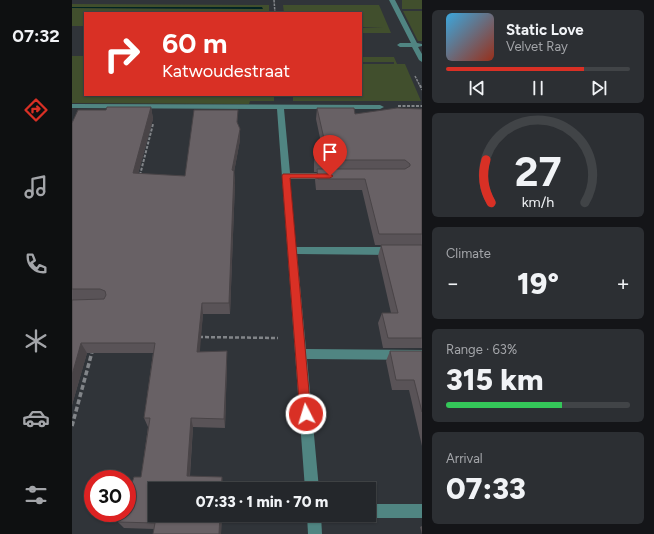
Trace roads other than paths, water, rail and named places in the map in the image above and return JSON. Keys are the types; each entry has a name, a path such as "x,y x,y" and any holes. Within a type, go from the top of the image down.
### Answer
{"street":[{"path":"392,0 422,60"},
{"path":"400,45 422,45"},
{"path":"72,106 380,107"},
{"path":"280,107 311,482"},
{"path":"286,176 340,176"},
{"path":"292,250 399,251"},
{"path":"301,354 422,355"},
{"path":"376,511 422,511"},
{"path":"314,522 315,534"}]}
